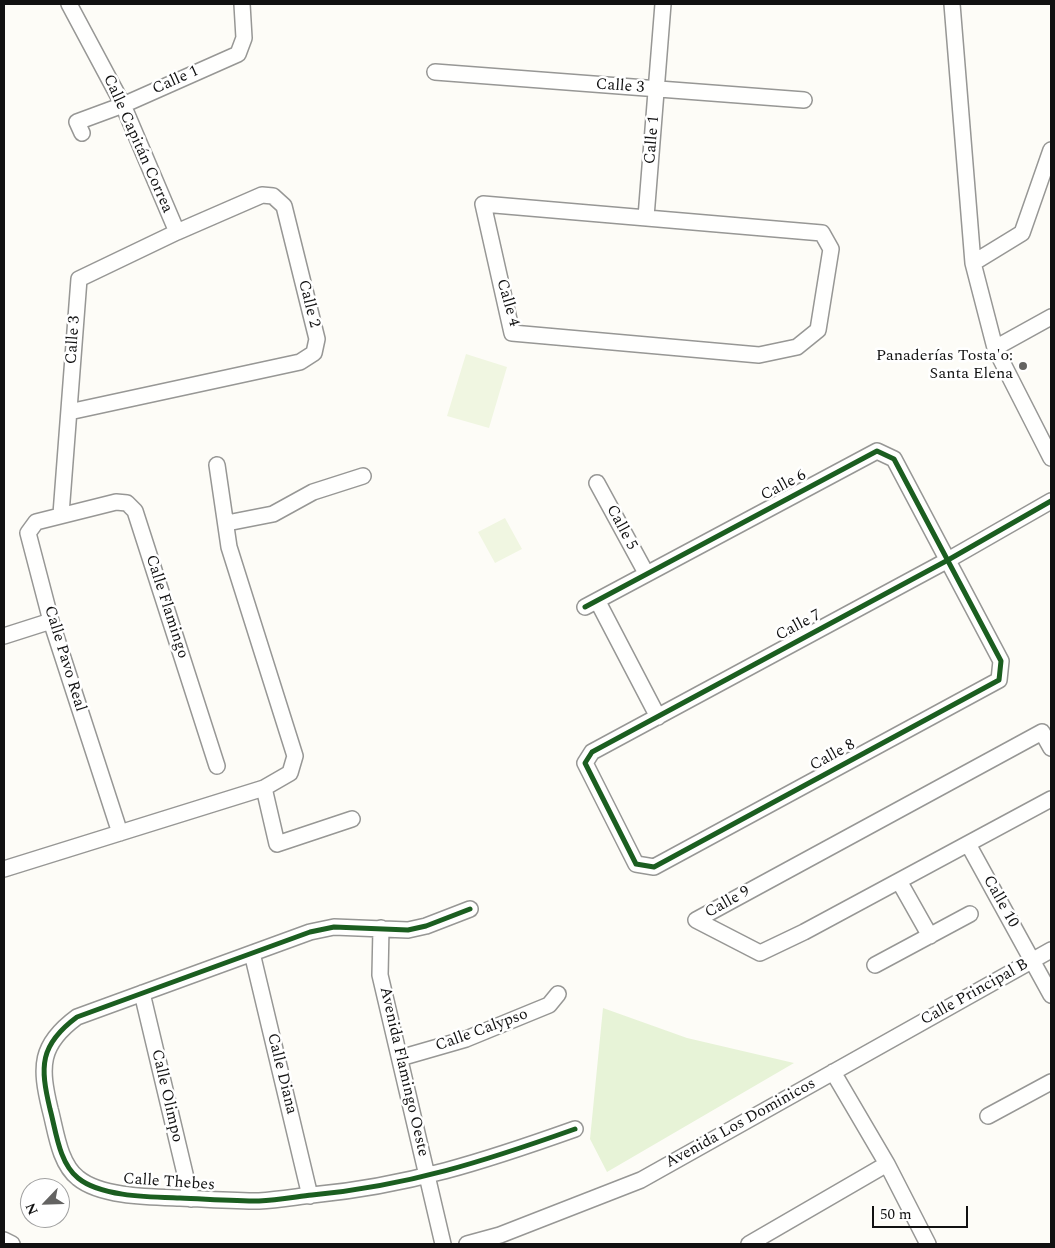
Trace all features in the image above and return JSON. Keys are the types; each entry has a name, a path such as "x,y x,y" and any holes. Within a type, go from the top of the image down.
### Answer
{"street":[{"name":"Calle Capitán Correa","path":"69,4 123,105 179,231"},
{"name":"Calle 1","path":"82,133 77,122 123,105 238,54 244,38 242,4"},
{"name":"Calle 1","path":"646,217 663,4"},
{"path":"952,4 973,263 995,348 1051,458"},
{"name":"Calle 3","path":"435,72 804,100"},
{"path":"973,263 1022,234 1051,150"},
{"name":"Calle 2","path":"68,412 300,362 314,353 317,339 284,206 273,196 262,195 179,231"},
{"name":"Calle 4","path":"483,204 646,217 822,232 831,250 818,330 797,347 759,355 512,333 483,204"},
{"name":"Calle 3","path":"67,513 68,412 79,279 179,231"},
{"path":"995,348 1051,317"},
{"name":"Calle 6","path":"658,717 592,604 646,574 877,451 894,460 948,560"},
{"path":"4,870 264,788 290,773 295,756 229,547 218,465"},
{"path":"227,522 273,514 313,492 363,476"},
{"name":"Calle 5","path":"597,483 646,574"},
{"name":"Calle 7","path":"597,787 585,763 592,752 948,560 1051,501"},
{"name":"Calle Flamingo","path":"67,513 116,502 127,503 135,511 217,766"},
{"name":"Calle Pavo Real","path":"67,513 36,522 28,533 51,621 120,833"},
{"name":"Calle 8","path":"597,787 636,864 654,867 999,680 1001,661 948,560"},
{"path":"4,636 51,621"},
{"name":"Calle 9","path":"1051,748 1042,732 696,920 760,952 899,881 1051,799"},
{"path":"264,788 276,844 352,819"},
{"name":"Calle 10","path":"968,844 1051,995"},
{"path":"899,881 930,936"},
{"name":"Calle Thebes","path":"470,908 426,926 408,930 334,927 310,932 77,1017 61,1028 50,1043 44,1059 43,1077 55,1128 66,1162 77,1178 94,1188 148,1197 261,1201 365,1190 428,1176 508,1153 575,1129"},
{"path":"875,966 970,914"},
{"name":"Avenida Flamingo Oeste","path":"381,928 380,975 443,1244"},
{"name":"Calle Principal B","path":"833,1072 1051,950"},
{"name":"Calle Diana","path":"252,953 310,1196"},
{"name":"Calle Olimpo","path":"142,993 191,1198"},
{"name":"Calle Calypso","path":"400,1058 466,1039 549,1006 558,994"},
{"name":"Avenida Los Dominicos","path":"467,1244 500,1235 641,1180 833,1072 887,1164 928,1244"},
{"path":"988,1116 1051,1082"},
{"path":"749,1244 887,1164"},
{"path":"4,1240 12,1244"}],"green space":[{"path":"466,354 507,367 489,428 447,416"},
{"path":"505,518 522,549 495,563 478,532"},
{"path":"603,1008 687,1038 794,1063 607,1172 590,1139"}],"cycle path":[{"path":"585,607 877,451 894,459 1001,661 999,680 654,867 636,864 585,763 592,752 948,560 1051,501"},
{"path":"470,909 426,926 408,930 334,927 310,932 77,1017 55,1037 49,1047 44,1069 50,1109 59,1146 66,1164 78,1178 88,1184 100,1189 127,1195 266,1201 347,1191 414,1179 478,1162 575,1129"}],"place":[{"name":"Panaderías Tosta'o: Santa Elena","path":"1023,366"}]}
